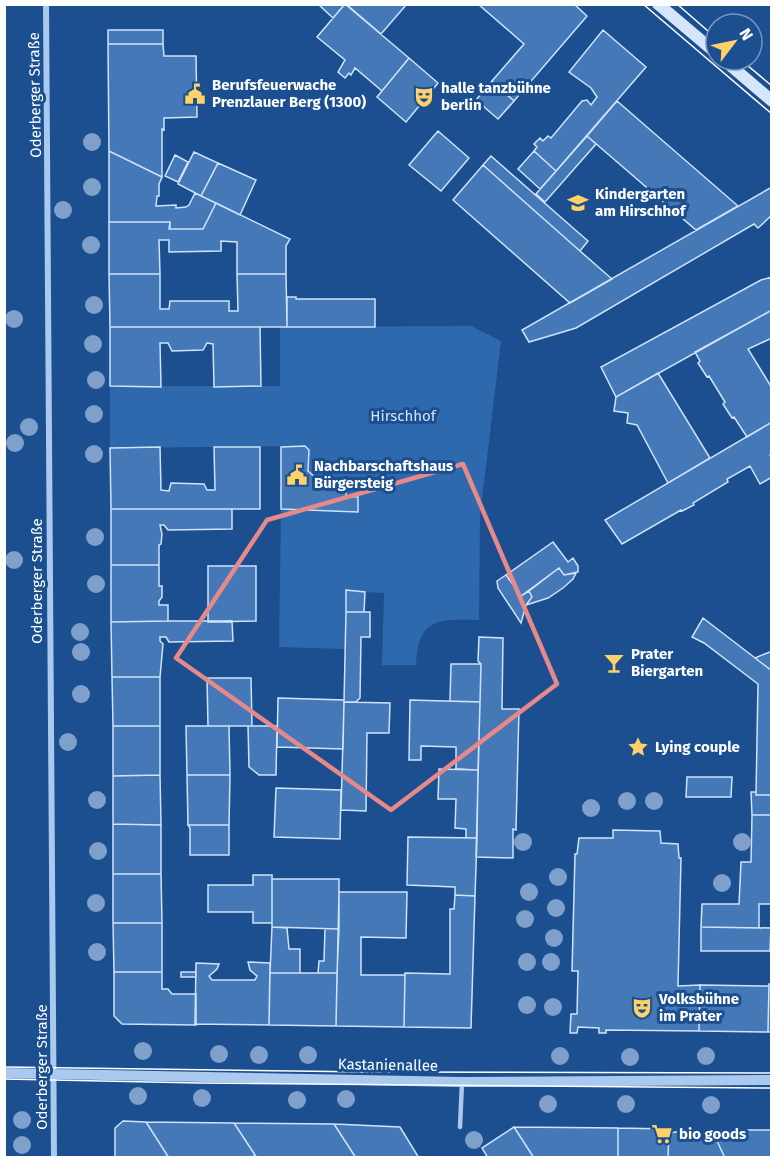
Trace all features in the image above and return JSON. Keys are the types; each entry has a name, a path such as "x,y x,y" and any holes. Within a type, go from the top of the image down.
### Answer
{"main road":[{"path":"658,4 704,43"},
{"path":"738,72 771,100"}],"street":[{"name":"Oderberger Straße","path":"46,4 54,1158"},
{"name":"Kastanienallee","path":"4,1073 462,1082 771,1080"}],"lane":[{"path":"460,1127 462,1082"}],"highlighted area":[{"path":"463,464 557,684 391,810 176,658 267,520"}],"green space":[{"name":"Hirschhof","path":"471,326 501,341 480,516 479,620 442,621 426,629 421,638 416,665 382,665 384,593 346,591 345,649 279,647 281,509 358,512 357,497 346,496 347,484 317,479 308,471 309,450 305,446 110,448 110,386 280,386 280,327"}],"building":[{"path":"318,4 345,4 333,18"},
{"path":"345,4 409,58 382,91 355,68 351,75 349,73 345,78 338,72 345,60 317,37"},
{"path":"346,4 407,4 381,34"},
{"path":"478,4 574,4 587,16 514,101 492,81 524,44"},
{"path":"108,30 163,30 163,44 108,44"},
{"path":"603,30 646,67 556,171 534,151 537,147 534,144 540,138 543,141 548,136 551,138 582,101 587,100 591,105 597,97 591,88 569,72"},
{"path":"108,44 163,44 164,56 196,56 197,117 164,118 162,177 109,151"},
{"path":"409,58 438,83 406,122 377,97"},
{"path":"492,81 514,101 498,119 476,100"},
{"path":"617,101 738,206 696,230 587,136"},
{"path":"438,131 469,158 441,191 409,165"},
{"path":"587,136 596,144 545,202 536,194"},
{"path":"109,151 162,177 156,206 186,207 195,193 216,203 203,229 170,229 170,222 109,222"},
{"path":"534,151 556,171 540,189 518,169"},
{"path":"194,152 218,163 201,196 178,184"},
{"path":"175,155 188,162 178,182 165,176"},
{"path":"491,156 588,241 580,251 483,165"},
{"path":"218,163 256,180 240,215 201,196"},
{"path":"483,165 612,279 570,303 453,200"},
{"path":"772,187 772,215 758,228 754,224 576,328 529,342 522,330"},
{"path":"216,203 290,239 286,246 286,274 237,274 237,242 221,241 221,251 169,252 169,240 159,240 160,274 109,274 109,222 170,222 169,229 203,229"},
{"path":"109,274 160,274 160,309 169,309 170,301 229,301 229,311 238,311 237,274 286,274 287,327 110,327"},
{"path":"772,277 772,310 616,397 601,367 761,280"},
{"path":"287,297 375,299 375,327 287,327"},
{"path":"772,310 772,338 748,349 772,388 772,422 747,437 723,404 725,402 698,363 700,361 695,352"},
{"path":"110,327 260,327 261,386 214,387 213,344 207,343 203,350 172,351 168,343 160,343 161,387 110,386"},
{"path":"658,373 710,458 668,483 637,425 627,423 628,413 614,411 616,397"},
{"path":"772,422 772,454 770,455 772,477 760,484 750,466 727,479 728,482 693,503 694,505 622,544 605,520"},
{"name":"Nachbarschaftshaus Bürgersteig","path":"305,446 309,450 308,471 317,479 342,480 347,484 346,496 358,497 358,512 281,509 281,447"},
{"path":"160,447 161,490 169,491 171,483 204,484 207,490 215,490 214,447 260,447 260,509 111,509 110,448"},
{"path":"111,509 232,509 232,529 168,530 164,525 160,525 162,534 159,545 159,565 111,565"},
{"path":"553,542 568,562 573,558 578,566 578,572 564,575 559,568 521,596 506,575"},
{"path":"111,565 159,565 159,586 162,586 162,597 159,605 168,605 168,621 111,622"},
{"path":"208,566 256,566 256,621 208,622"},
{"path":"559,568 564,575 576,573 573,579 548,598 526,605 532,597 529,591"},
{"path":"506,575 521,596 529,591 532,597 526,605 521,623 498,588 497,581"},
{"path":"346,590 365,592 364,612 346,612"},
{"path":"346,612 370,612 370,637 361,637 360,698 356,702 344,702"},
{"path":"703,618 772,671 772,795 756,795 758,684 704,643 692,637"},
{"path":"232,621 233,641 169,642 166,637 160,637 163,644 160,677 112,677 111,622"},
{"path":"479,637 503,638 502,709 519,709 516,830 513,829 513,858 476,857 481,664 478,661"},
{"path":"772,651 772,671 755,658"},
{"path":"451,664 481,664 480,702 450,701"},
{"path":"112,677 160,677 160,726 113,726"},
{"path":"207,678 251,678 252,726 208,726"},
{"path":"278,698 344,700 343,749 277,747"},
{"path":"410,700 480,702 478,770 456,769 456,747 421,746 421,760 409,760"},
{"path":"344,702 390,703 389,733 367,733 366,811 341,810"},
{"path":"113,726 160,726 160,775 113,776"},
{"path":"186,726 229,726 230,775 187,775"},
{"path":"248,726 277,726 276,775 259,775 249,767"},
{"path":"439,769 478,770 477,838 466,838 466,829 455,828 456,799 438,799"},
{"path":"160,775 161,825 113,824 113,776"},
{"path":"187,775 230,775 229,825 188,825"},
{"path":"687,777 732,777 731,797 686,797"},
{"path":"276,788 341,790 340,839 274,837"},
{"path":"751,792 756,792 756,795 772,795 772,815 752,815"},
{"path":"752,815 772,815 771,904 759,904 759,928 701,927 702,904 739,904 741,862 751,862"},
{"path":"113,824 161,825 161,874 113,874"},
{"path":"188,825 229,825 229,855 190,855"},
{"path":"613,830 660,831 661,843 678,844 679,858 681,858 678,986 700,985 699,1031 606,1030 606,1033 599,1033 599,1028 578,1027 577,1033 570,1033 571,1014 577,1014 578,971 572,971 575,854 577,854 579,838 613,838"},
{"path":"408,837 477,838 475,896 455,895 455,887 407,885"},
{"path":"113,874 161,874 162,923 113,923"},
{"path":"253,875 272,875 272,923 253,923 253,912 208,912 208,885 253,885"},
{"path":"272,879 339,879 339,929 272,927"},
{"path":"339,892 407,892 406,938 361,937 361,975 405,975 404,1027 336,1026"},
{"path":"455,895 475,896 471,1028 404,1027 405,973 450,974 450,909 454,909"},
{"path":"771,904 772,949 770,949 771,928"},
{"path":"113,923 162,923 162,972 114,972"},
{"path":"272,927 287,928 289,949 300,949 300,973 270,973"},
{"path":"701,927 771,928 770,951 701,951"},
{"path":"325,929 339,929 337,973 318,973 319,961 324,961"},
{"path":"248,962 270,963 269,1025 195,1024 196,963 219,964 209,976 212,980 255,980 257,976 250,970"},
{"path":"114,972 162,972 162,989 168,989 172,994 196,994 196,1025 122,1024 114,1016"},
{"path":"181,972 196,972 196,977 181,977"},
{"path":"270,973 337,973 336,1026 269,1025"},
{"path":"769,984 772,984 772,1032 768,1032"},
{"path":"700,985 769,986 768,1032 699,1031"},
{"path":"123,1121 146,1122 169,1158 115,1158 115,1128"},
{"path":"146,1122 234,1123 255,1155 252,1158 169,1158"},
{"path":"234,1123 334,1124 356,1158 257,1158"},
{"path":"334,1124 400,1127 419,1158 356,1158"},
{"path":"514,1127 618,1128 618,1158 534,1158"},
{"path":"514,1127 534,1158 488,1158 482,1148"},
{"path":"618,1128 669,1129 668,1158 618,1158"},
{"path":"669,1129 670,1133 692,1129 713,1137 709,1129 712,1130 725,1158 668,1158"},
{"path":"712,1130 772,1130 772,1158 725,1158"}],"tram line":[{"path":"643,4 772,114"},
{"path":"677,4 704,28"},
{"path":"755,72 772,86"},
{"path":"4,1067 369,1072 772,1073"},
{"path":"4,1079 772,1088"}],"place":[{"name":"Berufsfeuerwache Prenzlauer Berg (1300)","path":"195,94"},
{"name":"halle tanzbühne berlin","path":"424,97"},
{"name":"Kindergarten am Hirschhof","path":"578,203"},
{"name":"Nachbarschaftshaus Bürgersteig","path":"297,475"},
{"name":"Prater Biergarten","path":"614,663"},
{"name":"Lying couple","path":"638,747"},
{"name":"Volksbühne im Prater","path":"642,1008"},
{"name":"bio goods","path":"662,1134"}]}
